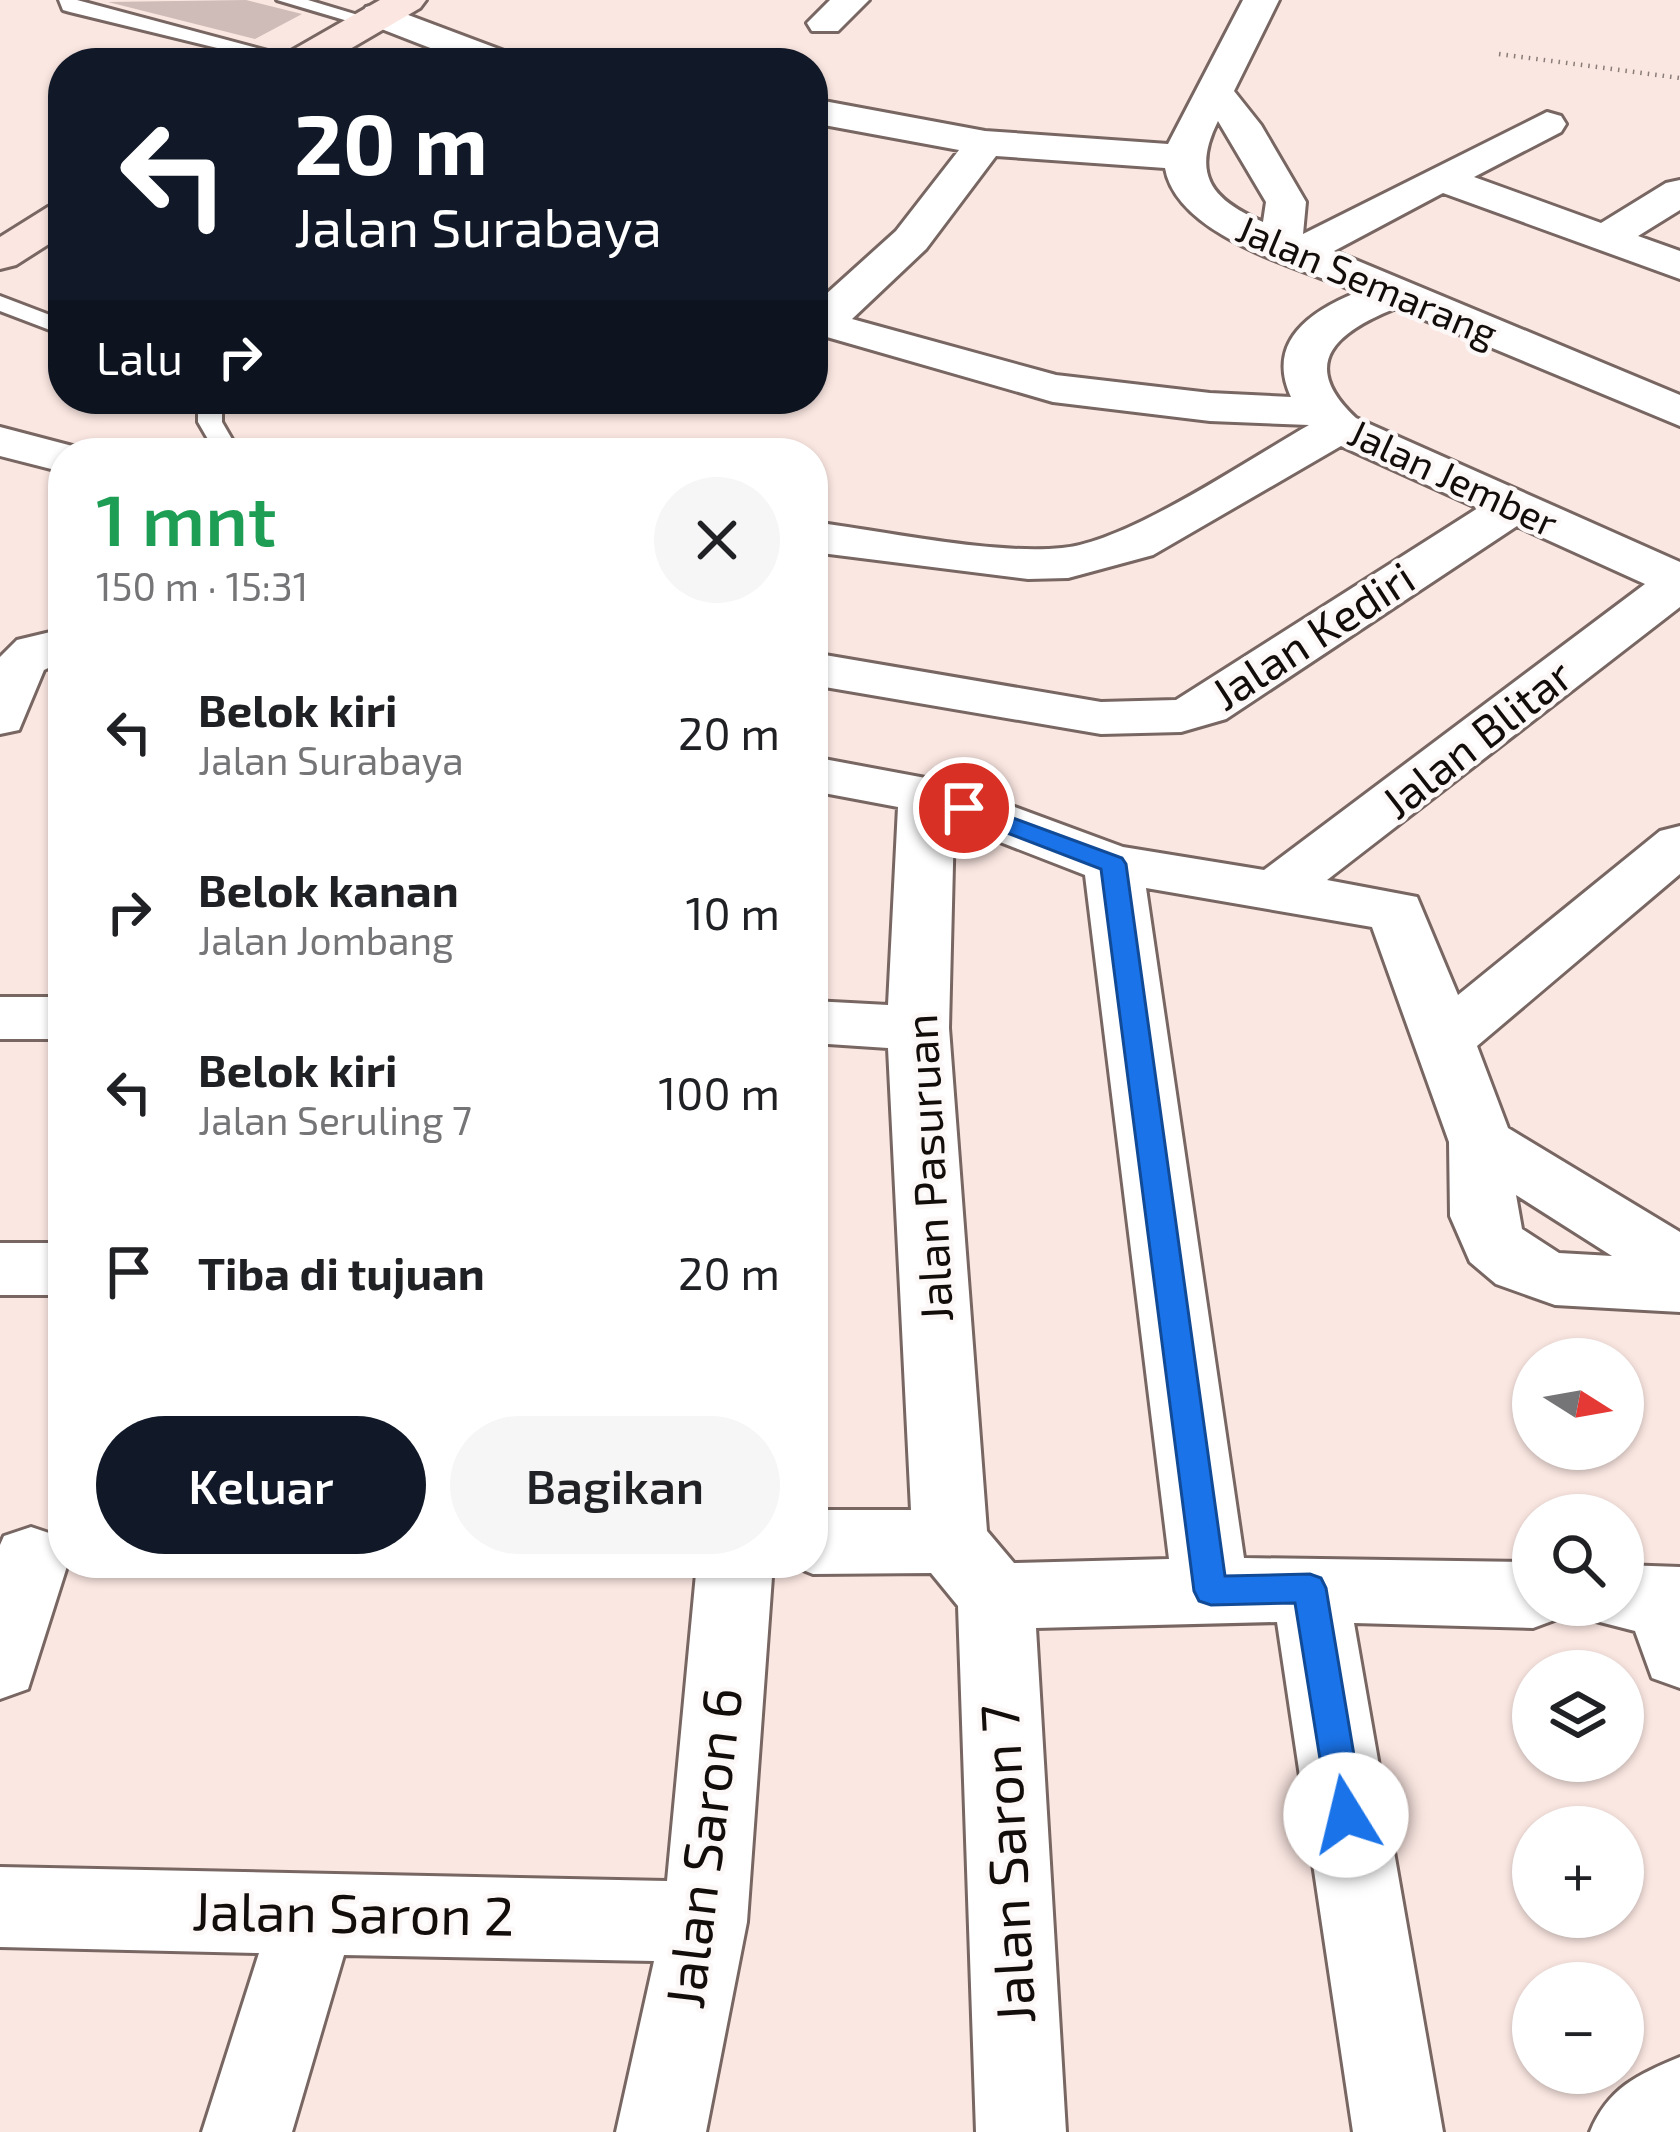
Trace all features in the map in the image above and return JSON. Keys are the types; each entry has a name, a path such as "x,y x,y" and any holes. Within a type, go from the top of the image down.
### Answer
{"main road":[{"path":"324,48 391,8"},
{"path":"0,256 48,226"}],"street":[{"path":"828,114 985,143 1183,157 1197,118 1215,93 1261,0"},
{"path":"391,8 472,48"},
{"path":"1215,93 1242,125 1286,202 1290,248 1547,124"},
{"path":"985,143 911,240 833,287 831,327 1053,388 1329,420"},
{"name":"Jalan Semarang","path":"1183,157 1185,185 1222,220 1680,412"},
{"path":"1440,178 1680,266"},
{"path":"1606,238 1680,192"},
{"name":"Jalan Jember","path":"1392,294 1329,323 1312,339 1304,367 1305,388 1329,420 1680,582"},
{"path":"828,539 1028,563 1068,563 1135,544 1329,420"},
{"path":"0,441 48,454"},
{"name":"Jalan Kediri","path":"828,672 1102,718 1141,722 1179,718 1208,707 1515,506"},
{"name":"Jalan Blitar","path":"1272,893 1680,582"},
{"path":"0,718 42,652"},
{"path":"828,777 927,794 1113,864 1396,911"},
{"name":"Jalan Pasuruan","path":"927,794 918,1028 973,1568"},
{"path":"1366,825 1481,1142 1484,1216 1494,1244 1520,1266 1555,1279 1680,1286"},
{"path":"1441,1042 1680,844"},
{"path":"1113,864 1211,1591"},
{"path":"0,1018 48,1018"},
{"path":"828,1023 918,1028"},
{"path":"1481,1142 1680,1265"},
{"path":"0,1269 48,1269"},
{"path":"828,1544 973,1568 1211,1591 1310,1588 1512,1594"},
{"path":"0,1665 31,1558"},
{"name":"Jalan Saron 7","path":"973,1568 1021,2132"},
{"name":"Jalan Saron 6","path":"661,2132 705,1922 735,1578"},
{"path":"1310,1588 1398,2132"},
{"name":"Jalan Saron 2","path":"0,1907 705,1922"},
{"path":"247,2132 314,1913"},
{"path":"1635,2132 1680,2102"}],"lane":[{"path":"70,0 66,4 70,6 239,48"},
{"path":"286,0 391,8"},
{"path":"0,303 48,322"}],"path":[{"path":"1499,54 1680,78"}],"building":[{"path":"246,0 302,14 255,39 108,2"}],"route":[{"path":"964,808 1113,864 1211,1591 1310,1588 1346,1815"}]}
